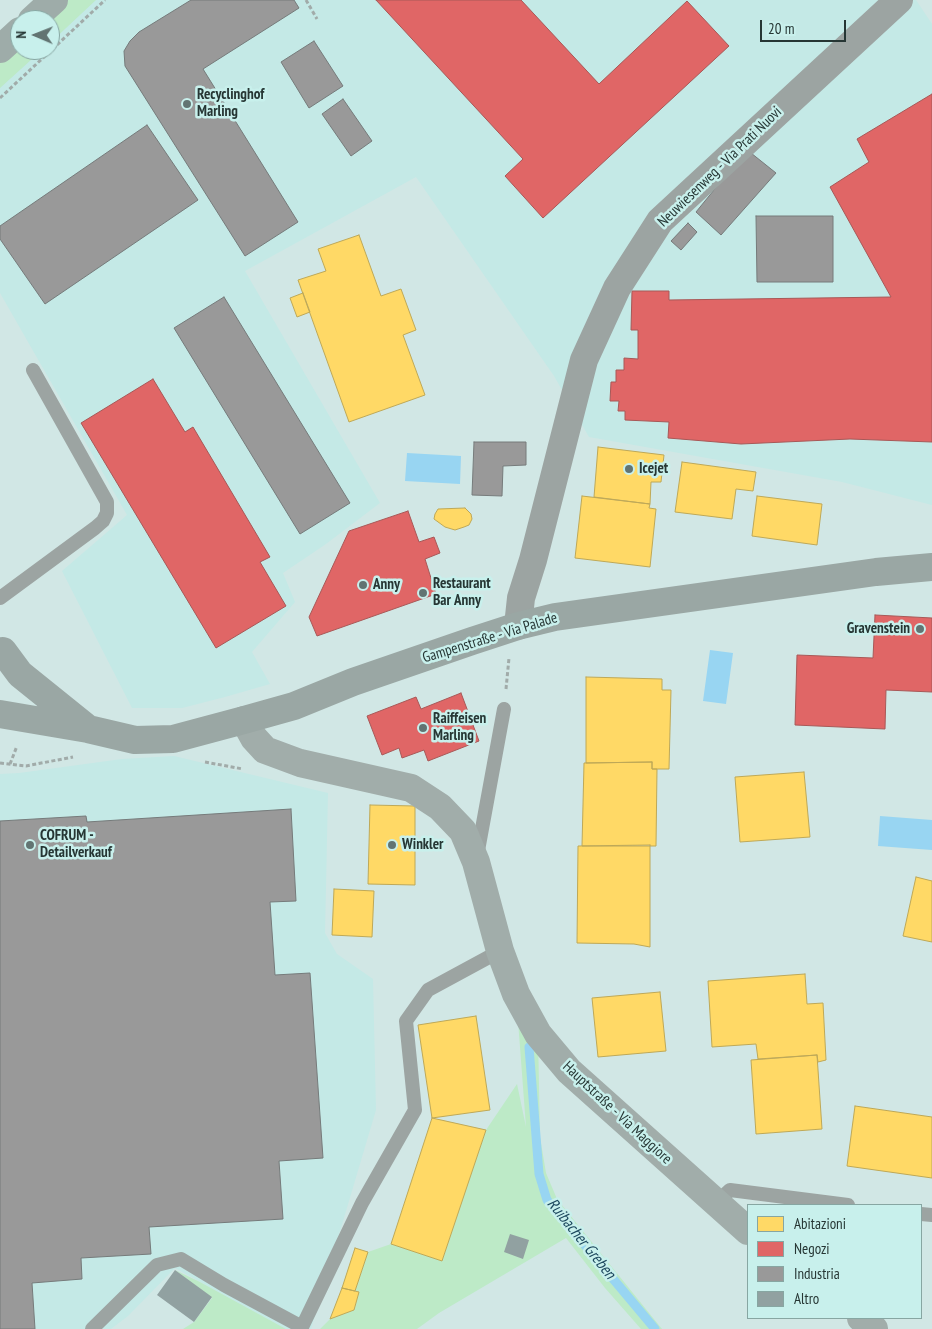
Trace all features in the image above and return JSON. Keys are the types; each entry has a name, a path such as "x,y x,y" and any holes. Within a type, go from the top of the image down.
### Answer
{"highway":[{"path":"43,10 54,0"},
{"path":"0,49 10,40"}],"main road":[{"name":"Gampenstraße - Via Palade","path":"0,714 88,729 135,740 173,739 294,706 353,682 472,641 518,626 555,617 876,572 932,566"},
{"name":"Gampenstraße - Via Palade","path":"1,653 20,674 88,729"}],"street":[{"name":"Neuwiesenweg - Via Prati Nuovi","path":"518,626 521,598 584,360 617,288 660,221 899,0"},
{"name":"Hauptstraße - Via Maggiore","path":"244,720 254,738 265,750 287,759 325,770 411,788 440,807 463,831 476,862 500,951 516,994 538,1034 569,1072 747,1230"},
{"path":"862,1319 874,1329"}],"lane":[{"path":"0,598 95,528 103,521 107,513 107,502 33,370"},
{"path":"476,862 504,709"},
{"path":"92,1329 157,1265 181,1259 224,1285 302,1327 362,1203 416,1110 406,1020 428,990 500,951"},
{"path":"716,1203 730,1190 840,1204"}],"path":[{"path":"0,98 105,0"},
{"path":"306,0 317,19"},
{"path":"504,709 510,648 518,626"}],"shaded area":[{"path":"54,0 916,0 932,24 932,505 842,482 589,437 554,376 416,177 245,271 380,503 326,544 283,573 295,602 252,652 270,684 182,708 132,708 62,571 127,515 0,293 0,49 10,49 10,60 60,60 60,10 52,10"},
{"path":"174,756 328,793 325,933 337,954 373,979 376,1110 311,1329 286,1329 175,1268 128,1316 111,1329 0,1329 0,774 122,759"}],"green space":[{"path":"54,0 96,0 60,34 60,10 52,10"},
{"path":"10,40 10,60 31,60 0,88 0,49"},
{"path":"516,994 538,1034 540,1137 546,1173 557,1199 662,1329 641,1329 605,1288 566,1238 439,1313 417,1329 320,1329 330,1319 354,1310 359,1292 355,1291 368,1252 391,1244 442,1261 486,1130 517,1084 526,1127"},
{"path":"175,1270 286,1329 183,1329 194,1322 212,1298"}],"water":[{"path":"407,453 461,456 460,484 405,481"},
{"path":"710,650 733,653 726,704 703,701"},
{"path":"880,816 932,820 932,850 878,846"}],"building: Abitazioni":[{"path":"359,235 381,296 401,289 416,330 403,335 425,395 349,422 298,280 326,271 318,249"},
{"path":"303,293 310,312 297,317 290,298"},
{"name":"Icejet","path":"598,447 664,455 661,482 651,482 650,504 594,497"},
{"path":"682,462 756,472 753,491 736,489 732,519 675,512"},
{"path":"582,496 650,504 649,508 656,509 650,567 575,558"},
{"path":"757,496 822,504 817,545 752,536"},
{"path":"465,508 471,514 472,519 469,525 464,527 455,530 445,527 434,519 438,509"},
{"path":"586,677 662,679 662,690 671,690 669,769 652,769 652,762 586,763"},
{"path":"652,762 652,769 657,769 656,846 582,846 584,763"},
{"path":"804,772 810,837 740,842 735,777"},
{"name":"Winkler","path":"370,805 415,806 415,885 368,884"},
{"path":"650,845 650,947 634,944 577,943 578,846"},
{"path":"916,877 932,881 932,942 903,936"},
{"path":"334,889 374,891 372,937 332,935"},
{"path":"805,974 807,1004 823,1003 826,1060 818,1062 817,1055 758,1059 756,1044 712,1047 708,981"},
{"path":"660,992 666,1051 598,1057 592,998"},
{"path":"476,1016 490,1110 432,1118 418,1025"},
{"path":"817,1055 822,1129 756,1134 751,1060"},
{"path":"855,1106 932,1117 932,1178 847,1166"},
{"path":"432,1118 486,1130 442,1261 391,1244"},
{"path":"355,1248 368,1252 355,1291 342,1288"},
{"path":"342,1288 359,1292 354,1310 330,1319"}],"building: Negozi":[{"path":"376,0 521,0 599,84 687,1 729,46 543,218 505,176 523,159"},
{"path":"932,94 932,442 850,439 741,444 668,438 669,422 625,420 625,411 618,411 619,401 610,401 611,382 616,382 616,370 624,370 624,358 638,359 638,330 631,330 632,291 669,291 669,300 891,297 830,187 869,162 857,139"},
{"path":"153,379 185,432 193,427 270,557 260,562 286,606 216,648 81,423"},
{"path":"408,511 419,542 434,537 440,553 425,559 436,594 317,636 309,617 349,531"},
{"path":"875,615 932,618 932,692 886,690 885,729 795,725 797,655 873,658"},
{"name":"Raiffeisen Marling","path":"461,693 479,741 428,761 424,750 402,758 399,748 382,755 367,716 416,697 421,709"}],"building: Industria":[{"name":"Recyclinghof Marling","path":"191,0 294,0 299,8 203,69 298,222 245,256 125,66 124,51 139,32"},
{"path":"314,41 343,86 309,108 281,62"},
{"path":"343,99 372,141 351,156 322,114"},
{"path":"147,125 198,200 45,304 0,239 0,226"},
{"path":"751,153 776,173 721,235 696,212 718,185"},
{"path":"756,216 833,216 833,282 757,282"},
{"path":"688,223 697,232 681,250 671,241"},
{"path":"224,297 350,503 300,534 174,328"},
{"path":"474,442 526,442 526,465 503,466 502,496 472,495"},
{"path":"291,809 296,901 270,902 275,975 310,973 323,1158 279,1161 283,1219 149,1227 151,1254 81,1258 82,1279 32,1283 35,1329 0,1329 0,821 86,816 87,822"}],"building: Altro":[{"path":"510,1234 529,1240 523,1259 504,1252"},
{"path":"175,1270 212,1297 194,1322 157,1295"}],"waterway":[{"name":"Ruibacher Greben","path":"529,1047 539,1174 547,1200 655,1329"}],"place":[{"name":"Recyclinghof Marling","path":"187,104"},
{"name":"Icejet","path":"629,469"},
{"name":"Anny","path":"363,585"},
{"name":"Restaurant Bar Anny","path":"423,593"},
{"name":"Gravenstein","path":"920,629"},
{"name":"Raiffeisen Marling","path":"423,728"},
{"name":"COFRUM - Detailverkauf","path":"30,845"},
{"name":"Winkler","path":"392,845"}]}
